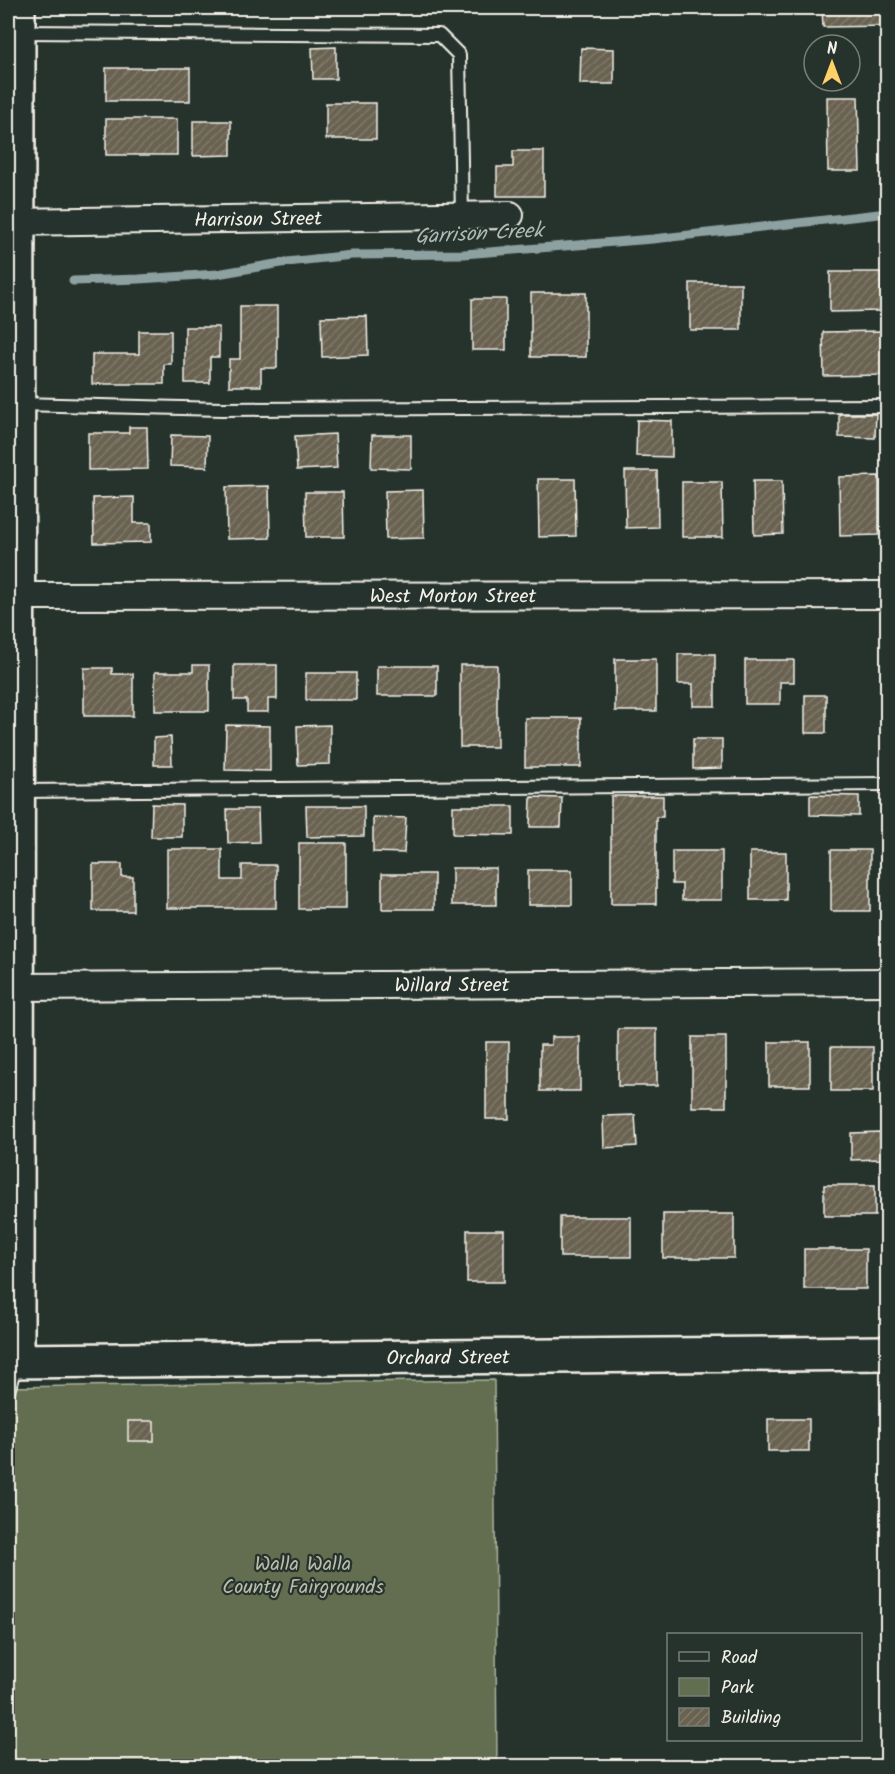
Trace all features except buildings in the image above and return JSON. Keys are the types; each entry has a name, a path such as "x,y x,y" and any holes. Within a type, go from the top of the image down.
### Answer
{"street":[{"path":"12,1361 12,987 17,791 18,596 18,404 13,331 13,222 18,20"},
{"name":"Harrison Street","path":"13,222 510,215"},
{"name":"West Morton Street","path":"18,596 888,595"},
{"name":"Willard Street","path":"12,987 888,982"},
{"name":"Orchard Street","path":"12,1361 888,1353"}],"lane":[{"path":"18,20 439,35 459,55 462,216"},
{"path":"18,404 222,408 888,406"},
{"path":"17,791 888,784"},
{"path":"8,1392 12,1361"}],"green space":[{"name":"Walla Walla County Fairgrounds","path":"494,1380 497,1766 8,1766 8,1387"}],"waterway":[{"name":"Garrison Creek","path":"73,281 217,274 287,262 352,255 464,254 653,239 888,213"}]}
